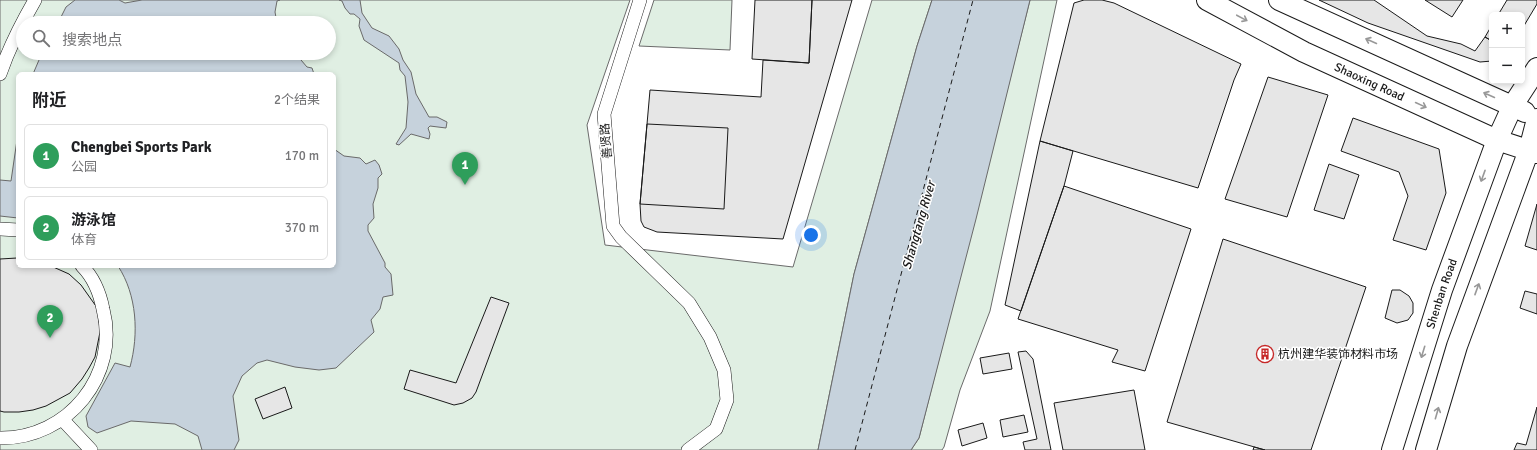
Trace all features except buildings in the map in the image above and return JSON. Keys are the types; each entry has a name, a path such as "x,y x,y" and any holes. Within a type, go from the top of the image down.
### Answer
{"main road":[{"name":"Shaoxing Road","path":"1207,0 1304,52 1497,140 1533,152"},
{"path":"1279,0 1513,105 1537,118 1533,152 1457,346 1426,450"},
{"name":"Shenban Road","path":"1392,450 1442,290 1497,140 1513,105 1537,68"}],"street":[{"path":"26,16 35,0"},
{"name":"善贤路","path":"640,0 604,114 613,226 621,237 689,303 710,336 724,370 727,400 716,429 688,450"},
{"path":"0,74 16,35"},
{"path":"0,229 16,230"},
{"path":"0,438 13,438 39,432 62,419 83,400 98,376 106,350 106,322 100,294 84,268"},
{"path":"62,419 91,450"}],"green space":[{"path":"0,0 630,0 587,125 605,245 793,267 872,0 932,0 917,46 854,274 818,450 0,450"},
{"path":"654,0 732,0 730,50 639,46"},
{"path":"1030,0 1057,0 990,311 960,390 944,447 942,450 911,450 919,438"}],"water":[{"path":"75,0 119,0 125,3 142,0 280,0 277,1 276,16 62,16 66,7"},
{"path":"339,0 360,0 362,13 372,28 389,36 399,49 403,60 411,72 416,94 429,117 437,117 447,122 446,128 430,126 428,128 430,134 429,139 411,134 399,145 396,144 406,128 408,102 405,76 400,70 399,63 364,40 359,26 360,19 354,14 350,14 342,1"},
{"name":"Shangtang River","path":"932,0 1030,0 976,219 919,438 911,450 818,450 854,274 917,46"},
{"path":"39,60 301,60 307,67 312,68 313,72 34,72"},
{"path":"16,147 16,218 0,216 0,180 11,181"},
{"path":"336,150 344,156 360,158 366,164 375,160 379,165 382,174 378,178 378,188 373,204 374,218 368,225 368,231 385,263 385,267 391,274 393,295 383,297 380,309 371,320 374,332 336,368 319,370 295,367 267,360 257,363 242,376 233,396 239,440 234,450 202,450 198,436 175,424 131,421 97,433 88,427 86,416 115,363 130,367 135,341 135,328 133,302 119,268 336,268"}],"ferry route":[{"path":"855,450 973,0"}],"place":[{"name":"Chengbei Sports Park","path":"465,185"},
{"name":"游泳馆","path":"50,338"},
{"name":"杭州建华装饰材料市场","path":"1265,354"}]}
